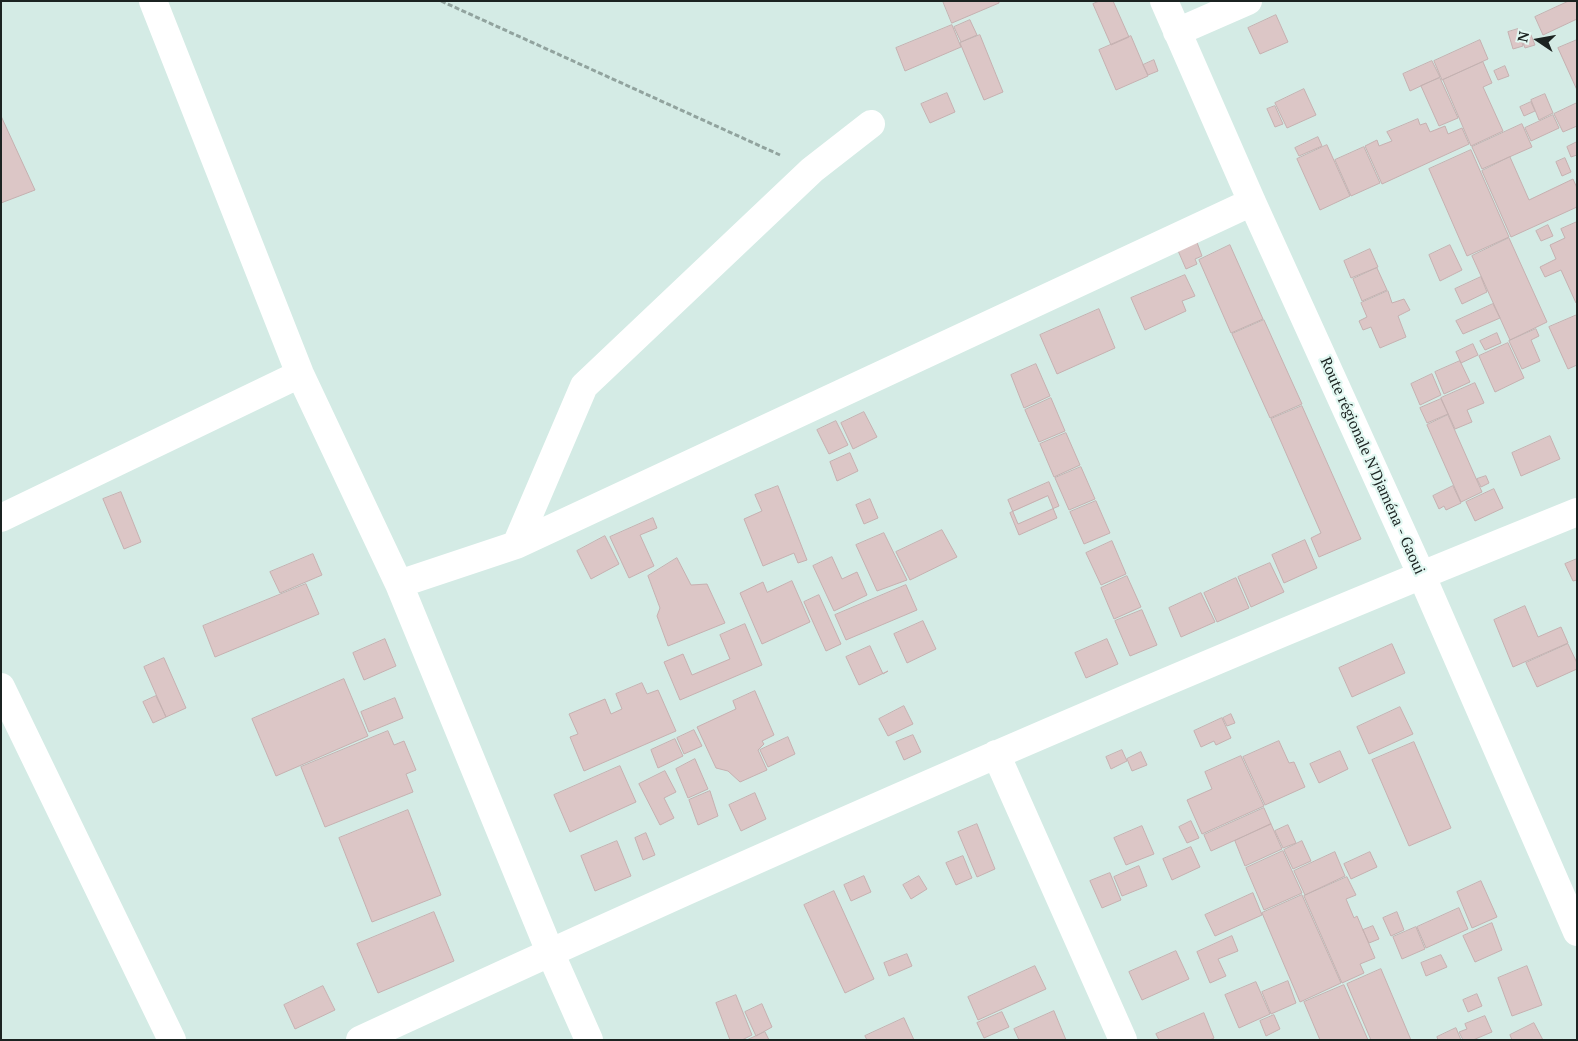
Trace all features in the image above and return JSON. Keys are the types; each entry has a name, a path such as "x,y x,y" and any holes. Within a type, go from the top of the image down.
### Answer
{"street":[{"path":"153,1 300,374 399,584 550,952 589,1040"},
{"name":"Route régionale N'Djaména - Gaoui","path":"1164,1 1252,202 1421,574 1577,932"},
{"path":"1177,32 1248,1"},
{"path":"516,545 584,386 812,170 871,124"},
{"path":"399,584 516,545 1252,202"},
{"path":"1,518 300,374"},
{"path":"360,1040 550,952 996,754 1421,574 1577,512"},
{"path":"1,687 172,1040"},
{"path":"996,754 1123,1040"}],"path":[{"path":"441,1 812,170"}],"building":[{"path":"943,1 999,1 999,3 952,23"},
{"path":"1100,1 1113,1 1129,37 1111,45 1093,4"},
{"path":"1569,1 1577,1 1577,19 1543,35 1535,17"},
{"path":"1276,15 1288,42 1260,54 1248,28"},
{"path":"970,20 977,35 961,42 954,27"},
{"path":"952,25 961,47 905,71 896,48"},
{"path":"1518,29 1523,46 1513,49 1508,32"},
{"path":"980,35 1003,92 984,100 960,43"},
{"path":"1531,35 1535,45 1525,48 1521,38"},
{"path":"1131,36 1148,76 1116,90 1099,50"},
{"path":"1480,40 1488,59 1442,80 1434,61"},
{"path":"1577,40 1577,90 1558,48"},
{"path":"1154,60 1158,71 1148,75 1143,65"},
{"path":"1432,61 1440,77 1410,91 1403,74"},
{"path":"1483,62 1492,83 1483,87 1503,131 1471,146 1443,80"},
{"path":"1505,66 1509,76 1498,80 1494,71"},
{"path":"1440,78 1458,118 1439,126 1421,86"},
{"path":"1304,89 1316,115 1287,128 1275,103"},
{"path":"947,93 955,112 930,123 921,104"},
{"path":"1545,94 1553,113 1539,120 1531,100"},
{"path":"1531,102 1535,111 1524,116 1520,107"},
{"path":"1577,103 1577,126 1563,132 1554,114"},
{"path":"1275,106 1283,124 1275,127 1267,109"},
{"path":"1553,115 1559,128 1531,141 1525,128"},
{"path":"1,116 35,190 1,203"},
{"path":"1418,119 1420,125 1426,123 1430,132 1445,126 1448,134 1462,128 1469,144 1382,184 1365,146 1377,140 1379,146 1392,141 1387,132"},
{"path":"1522,124 1532,147 1482,169 1472,147"},
{"path":"1318,137 1322,146 1299,156 1295,148"},
{"path":"1577,142 1577,155 1571,157 1567,147"},
{"path":"1327,145 1350,196 1320,210 1297,159"},
{"path":"1364,147 1380,183 1351,196 1335,160"},
{"path":"1471,150 1509,237 1467,256 1429,169"},
{"path":"1510,157 1529,200 1573,179 1577,188 1577,207 1511,237 1482,171"},
{"path":"1565,158 1571,172 1562,176 1556,162"},
{"path":"1577,222 1576,303 1561,270 1545,277 1540,267 1556,259 1550,245 1565,238 1561,229"},
{"path":"1548,225 1553,236 1541,241 1536,231"},
{"path":"1195,237 1202,256 1195,259 1197,264 1186,269 1176,246"},
{"path":"1509,238 1547,322 1510,340 1472,256"},
{"path":"1230,245 1263,319 1231,333 1199,260"},
{"path":"1450,245 1462,270 1440,281 1429,255"},
{"path":"1370,249 1378,267 1351,278 1344,261"},
{"path":"1377,268 1387,290 1362,301 1353,279"},
{"path":"1185,275 1195,296 1182,301 1186,311 1145,330 1131,298"},
{"path":"1481,277 1487,292 1462,304 1455,289"},
{"path":"1388,291 1392,303 1404,299 1410,310 1398,316 1406,337 1380,348 1371,327 1363,330 1359,321 1367,317 1361,303"},
{"path":"1493,304 1500,318 1463,334 1456,321"},
{"path":"1099,309 1115,348 1057,374 1040,335"},
{"path":"1577,315 1577,365 1568,369 1549,327"},
{"path":"1264,320 1302,404 1270,418 1232,334"},
{"path":"1536,329 1539,336 1531,340 1540,361 1522,369 1509,341"},
{"path":"1497,333 1501,343 1485,350 1480,341"},
{"path":"1508,343 1524,378 1495,392 1479,356"},
{"path":"1473,344 1478,355 1461,363 1456,352"},
{"path":"1460,361 1470,382 1444,394 1435,372"},
{"path":"1036,364 1050,396 1024,408 1011,375"},
{"path":"1432,374 1441,395 1420,405 1411,384"},
{"path":"1475,383 1484,403 1467,410 1472,422 1455,429 1441,398"},
{"path":"1051,398 1065,431 1039,442 1025,410"},
{"path":"1441,399 1448,414 1427,423 1420,408"},
{"path":"1302,406 1361,539 1319,557 1311,538 1321,533 1271,419"},
{"path":"864,412 877,437 853,449 841,423"},
{"path":"1448,415 1482,492 1461,502 1427,425"},
{"path":"836,421 848,445 829,454 817,430"},
{"path":"1066,433 1080,465 1054,477 1040,444"},
{"path":"1550,436 1560,459 1521,476 1512,453"},
{"path":"850,453 858,471 837,481 830,462"},
{"path":"1081,467 1095,499 1069,510 1055,478"},
{"path":"1486,476 1489,483 1481,487 1477,479"},
{"path":"1049,482 1059,506 1018,524 1008,500"},
{"path":"778,486 807,560 798,563 794,553 763,566 744,519 762,511 755,495"},
{"path":"1453,486 1461,503 1446,510 1444,506 1439,509 1433,496"},
{"path":"1494,489 1503,508 1475,521 1466,502"},
{"path":"121,492 141,542 124,549 103,499"},
{"path":"1048,496 1057,518 1019,535 1010,513"},
{"path":"870,499 878,518 864,524 856,505"},
{"path":"1096,501 1110,533 1084,544 1070,512"},
{"path":"653,518 657,528 640,535 654,566 629,578 610,537"},
{"path":"942,530 957,557 910,580 896,552"},
{"path":"884,533 907,580 877,591 856,545"},
{"path":"605,536 619,564 591,579 577,551"},
{"path":"1305,540 1317,568 1284,583 1272,555"},
{"path":"1112,541 1126,574 1101,585 1086,553"},
{"path":"313,554 322,575 280,593 270,572"},
{"path":"832,557 842,579 857,572 867,595 834,611 813,566"},
{"path":"677,558 691,585 707,584 725,623 668,646 657,616 660,608 648,576"},
{"path":"1577,559 1577,580 1573,581 1565,564"},
{"path":"1270,563 1284,592 1251,607 1238,577"},
{"path":"1127,576 1141,607 1114,619 1101,588"},
{"path":"1236,578 1249,608 1217,622 1204,593"},
{"path":"792,581 810,622 762,644 740,593 763,582 767,592"},
{"path":"306,584 319,614 215,657 203,626"},
{"path":"906,585 917,610 846,640 835,615"},
{"path":"1201,593 1215,622 1181,637 1169,608"},
{"path":"819,595 841,644 826,651 804,602"},
{"path":"1525,606 1538,637 1561,627 1568,643 1513,667 1494,620"},
{"path":"1142,610 1157,645 1130,656 1115,621"},
{"path":"923,621 936,649 907,663 894,634"},
{"path":"745,624 762,665 680,700 664,662 683,654 692,675 730,659 720,635"},
{"path":"385,639 396,666 364,680 353,653"},
{"path":"1107,639 1118,664 1086,678 1075,653"},
{"path":"1392,644 1405,673 1352,697 1339,668"},
{"path":"1568,644 1577,663 1577,669 1537,687 1526,663"},
{"path":"870,646 883,674 859,685 846,657"},
{"path":"164,658 186,708 166,717 144,667"},
{"path":"344,679 368,736 276,776 252,719"},
{"path":"642,683 647,694 658,690 676,731 584,771 570,737 578,734 569,714 605,699 611,714 622,709 616,694"},
{"path":"755,691 774,735 762,741 764,744 758,750 767,770 740,782 728,771 716,768 697,727 736,709 733,701"},
{"path":"156,696 166,717 153,723 143,702"},
{"path":"395,698 403,718 369,732 361,712"},
{"path":"904,706 913,724 888,736 879,719"},
{"path":"1400,707 1413,734 1369,754 1357,727"},
{"path":"1231,714 1235,723 1227,726 1223,718"},
{"path":"1222,718 1231,738 1216,745 1214,741 1201,747 1194,731"},
{"path":"694,730 702,746 684,754 677,738"},
{"path":"388,731 394,745 404,741 416,770 406,774 413,792 325,827 301,767"},
{"path":"913,735 921,752 904,760 896,742"},
{"path":"788,737 795,754 768,767 760,750"},
{"path":"675,739 683,756 658,768 651,750"},
{"path":"1279,741 1289,763 1294,762 1305,787 1265,805 1243,757"},
{"path":"1414,742 1451,828 1409,846 1372,760"},
{"path":"1122,750 1127,761 1111,769 1106,757"},
{"path":"1340,751 1348,769 1319,783 1310,764"},
{"path":"1141,752 1147,765 1132,771 1127,759"},
{"path":"1241,756 1264,806 1202,834 1187,800 1212,789 1205,772"},
{"path":"695,759 708,789 688,798 676,769"},
{"path":"620,766 636,802 570,832 554,795"},
{"path":"665,771 676,792 664,798 674,818 660,825 639,784"},
{"path":"710,791 718,816 698,825 689,800"},
{"path":"755,793 766,819 741,831 729,805"},
{"path":"1264,808 1271,824 1211,851 1204,835"},
{"path":"408,810 441,895 372,922 339,838"},
{"path":"1191,821 1199,838 1187,843 1179,827"},
{"path":"977,824 995,869 977,877 958,832"},
{"path":"1271,824 1282,849 1245,866 1235,841"},
{"path":"1288,825 1296,843 1283,848 1275,831"},
{"path":"1142,826 1154,854 1126,865 1114,838"},
{"path":"646,833 655,855 643,860 635,838"},
{"path":"617,841 631,876 595,891 581,856"},
{"path":"1302,841 1311,861 1293,869 1284,850"},
{"path":"1191,847 1200,867 1172,880 1163,859"},
{"path":"1283,851 1302,893 1264,910 1246,868"},
{"path":"1335,852 1345,876 1305,895 1294,871"},
{"path":"1370,852 1377,867 1351,879 1344,864"},
{"path":"963,856 972,878 956,885 946,863"},
{"path":"1139,866 1147,886 1122,896 1114,877"},
{"path":"1110,873 1121,900 1102,908 1090,881"},
{"path":"864,876 871,892 851,901 844,885"},
{"path":"919,876 927,889 911,899 903,885"},
{"path":"1347,877 1356,895 1346,899 1354,918 1357,916 1375,958 1360,964 1364,973 1342,983 1304,896"},
{"path":"1481,881 1497,917 1472,928 1457,892"},
{"path":"834,891 874,979 845,993 804,905"},
{"path":"1253,893 1262,915 1215,936 1205,915"},
{"path":"1302,895 1341,983 1300,1002 1262,913"},
{"path":"1459,908 1468,929 1426,948 1417,927"},
{"path":"434,912 454,961 378,993 357,944"},
{"path":"1397,912 1404,930 1391,936 1383,918"},
{"path":"1492,923 1502,950 1475,962 1463,936"},
{"path":"1373,926 1379,939 1369,943 1363,930"},
{"path":"1416,927 1425,949 1402,959 1393,937"},
{"path":"1232,936 1238,951 1218,959 1226,976 1210,983 1197,952"},
{"path":"1176,951 1189,979 1142,1000 1129,972"},
{"path":"907,954 912,966 889,976 884,963"},
{"path":"1441,955 1447,967 1426,976 1421,963"},
{"path":"1035,966 1046,989 978,1020 968,997"},
{"path":"1527,966 1542,1005 1512,1016 1498,978"},
{"path":"1381,969 1411,1040 1371,1040 1347,984"},
{"path":"1288,981 1296,1003 1271,1014 1262,992"},
{"path":"1256,982 1270,1014 1239,1028 1225,995"},
{"path":"1344,985 1368,1040 1320,1040 1304,1002"},
{"path":"323,986 335,1010 295,1029 284,1005"},
{"path":"1477,994 1482,1006 1468,1012 1463,1000"},
{"path":"736,995 752,1035 742,1040 730,1040 716,1003"},
{"path":"762,1004 772,1027 756,1036 745,1012"},
{"path":"1054,1011 1066,1040 1019,1040 1014,1029"},
{"path":"1002,1012 1009,1027 984,1038 977,1023"},
{"path":"1204,1013 1214,1038 1210,1040 1159,1040 1156,1034"},
{"path":"1274,1015 1280,1029 1266,1036 1260,1021"},
{"path":"1485,1016 1492,1032 1473,1040 1463,1040 1459,1032 1467,1029 1465,1024"},
{"path":"904,1018 914,1040 867,1040 865,1036"},
{"path":"1534,1023 1543,1040 1512,1040 1510,1035"},
{"path":"1456,1028 1461,1040 1438,1040 1437,1037"},
{"path":"765,1032 769,1040 747,1040"}]}
